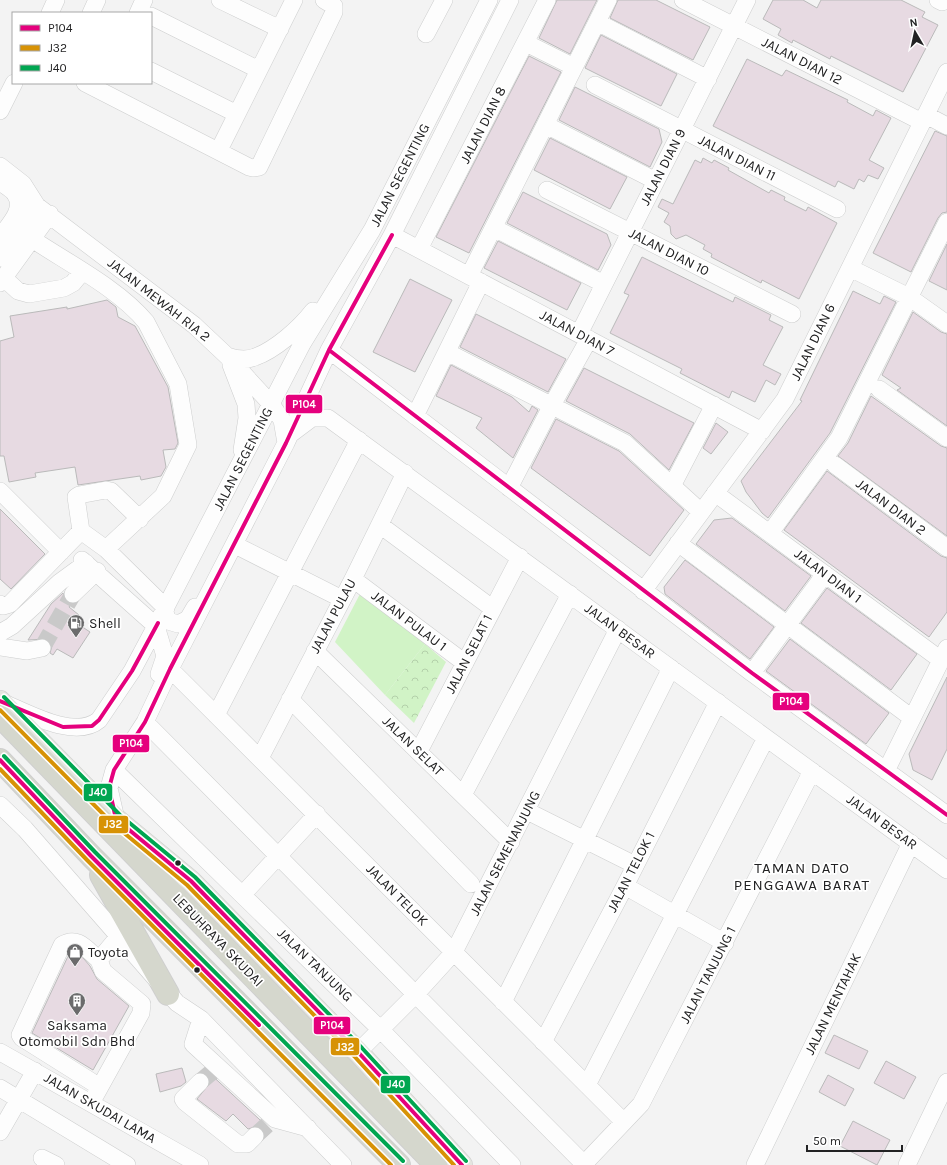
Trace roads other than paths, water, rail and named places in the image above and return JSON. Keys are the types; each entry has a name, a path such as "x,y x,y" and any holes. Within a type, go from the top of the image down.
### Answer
{"highway":[{"name":"LEBUHRAYA SKUDAI","path":"1,706 436,1165"},
{"path":"0,760 91,856 399,1165"},
{"path":"91,856 115,902 168,994"}],"main road":[{"path":"1,706 116,819 191,881 358,1052 462,1165"}],"street":[{"path":"50,12 56,0"},
{"path":"91,12 97,0"},
{"path":"220,0 280,29"},
{"path":"219,150 294,0"},
{"path":"96,86 253,168 258,167 262,163 334,12 334,6 324,0"},
{"path":"426,34 444,0"},
{"name":"JALAN SEGENTING","path":"1,706 63,727 92,726 99,720 132,671 302,344 372,230 489,0"},
{"name":"JALAN SEGENTING","path":"116,819 108,788 114,770 144,722 288,439 329,350 392,235 510,0"},
{"name":"JALAN DIAN 8","path":"419,249 547,0"},
{"path":"415,416 447,352 494,228 608,0"},
{"name":"JALAN DIAN 12","path":"683,0 924,119 947,126"},
{"name":"JALAN DIAN 9","path":"509,488 552,405 584,336 604,284 747,0"},
{"path":"152,15 259,70"},
{"path":"597,22 708,79"},
{"path":"526,43 574,67"},
{"path":"152,72 237,114"},
{"name":"JALAN DIAN 6","path":"643,591 785,399 947,72"},
{"path":"0,111 14,84"},
{"name":"JALAN DIAN 11","path":"595,85 837,209"},
{"path":"546,125 656,181"},
{"name":"JALAN MEWAH RIA 2","path":"0,166 23,184 44,210 194,325 227,356 271,404 282,420 288,439"},
{"path":"0,182 16,194 18,202 17,213 0,237"},
{"name":"JALAN DIAN 10","path":"547,190 792,314"},
{"path":"44,210 32,239 2,280 18,291 29,294 64,288 73,283 82,272"},
{"path":"0,258 44,210"},
{"path":"770,533 839,438 947,222"},
{"path":"494,228 604,284"},
{"path":"227,356 239,360 254,358 292,333 307,319 337,279 371,246 392,235"},
{"name":"JALAN DIAN 7","path":"392,235 762,430"},
{"path":"32,239 117,295 140,316 146,322 178,384 188,445 163,496 106,549"},
{"path":"850,268 910,297 947,324"},
{"path":"329,350 643,591 947,816"},
{"path":"447,352 625,443 701,512"},
{"path":"227,356 246,404 247,418 239,466"},
{"path":"879,389 947,438"},
{"path":"271,404 284,407 294,406 301,402 310,391"},
{"path":"672,486 714,405"},
{"name":"JALAN BESAR","path":"288,439 312,418 320,416 328,418 947,870"},
{"path":"216,715 359,440"},
{"name":"JALAN DIAN 2","path":"835,465 947,548"},
{"name":"JALAN PULAU","path":"260,758 353,579 405,473"},
{"path":"140,519 111,491 106,490 79,495 76,500 81,531 106,549 165,609 166,618 173,624 182,623 188,619 216,569 235,545 342,599"},
{"path":"0,491 61,552"},
{"name":"JALAN DIAN 1","path":"715,493 825,574 944,654"},
{"path":"380,525 492,608"},
{"path":"0,604 3,606 10,604 81,531"},
{"path":"678,543 912,718"},
{"name":"JALAN SELAT 1","path":"419,751 492,608 520,557"},
{"path":"73,594 88,565"},
{"path":"88,565 156,626 165,656 144,722 584,1165"},
{"path":"0,633 12,626 60,582 88,565"},
{"path":"752,673 825,574"},
{"name":"JALAN PULAU 1","path":"353,579 465,663"},
{"path":"463,795 570,594"},
{"name":"JALAN SEMENANJUNG","path":"358,1052 415,995 454,952 527,811 618,629"},
{"path":"0,647 27,651 42,648"},
{"name":"JALAN SELAT","path":"315,651 511,842"},
{"path":"886,771 944,654"},
{"path":"503,1002 671,668"},
{"name":"JALAN TELOK","path":"170,669 624,1122"},
{"path":"290,699 471,884"},
{"name":"JALAN TELOK 1","path":"543,1042 718,702"},
{"path":"587,1085 766,738"},
{"name":"JALAN TANJUNG","path":"114,770 381,1030 512,1165"},
{"name":"JALAN TANJUNG 1","path":"584,1165 641,1104 812,771"},
{"path":"0,805 25,829 168,994 177,1003 201,1019 343,1165"},
{"path":"527,811 635,865"},
{"path":"243,894 316,814"},
{"name":"JALAN MENTAHAK","path":"755,1165 911,843"},
{"path":"624,886 725,943"},
{"path":"99,960 119,936"},
{"path":"91,1103 100,1087 141,1013 142,1004 103,971 99,960 75,941 69,941 62,945 20,1035 22,1038 100,1087"},
{"path":"201,1019 193,1044 266,1127"},
{"name":"JALAN SKUDAI LAMA","path":"0,1052 200,1165"},
{"path":"0,1132 35,1071"},
{"path":"200,1082 183,1099 238,1144 247,1144 266,1127 308,1128"},
{"path":"907,1165 947,1082"},
{"path":"0,1088 127,1165"}],"tunnel":[{"path":"42,648 73,594"},
{"path":"200,1082 213,1071"},
{"path":"255,1136 267,1125"}],"place":[{"name":"Shell","path":"76,638"},
{"name":"Toyota","path":"75,967"},
{"name":"Saksama Otomobil Sdn Bhd","path":"77,1016"}],"district":[{"name":"TAMAN DATO PENGGAWA BARAT","path":"802,876"}]}
